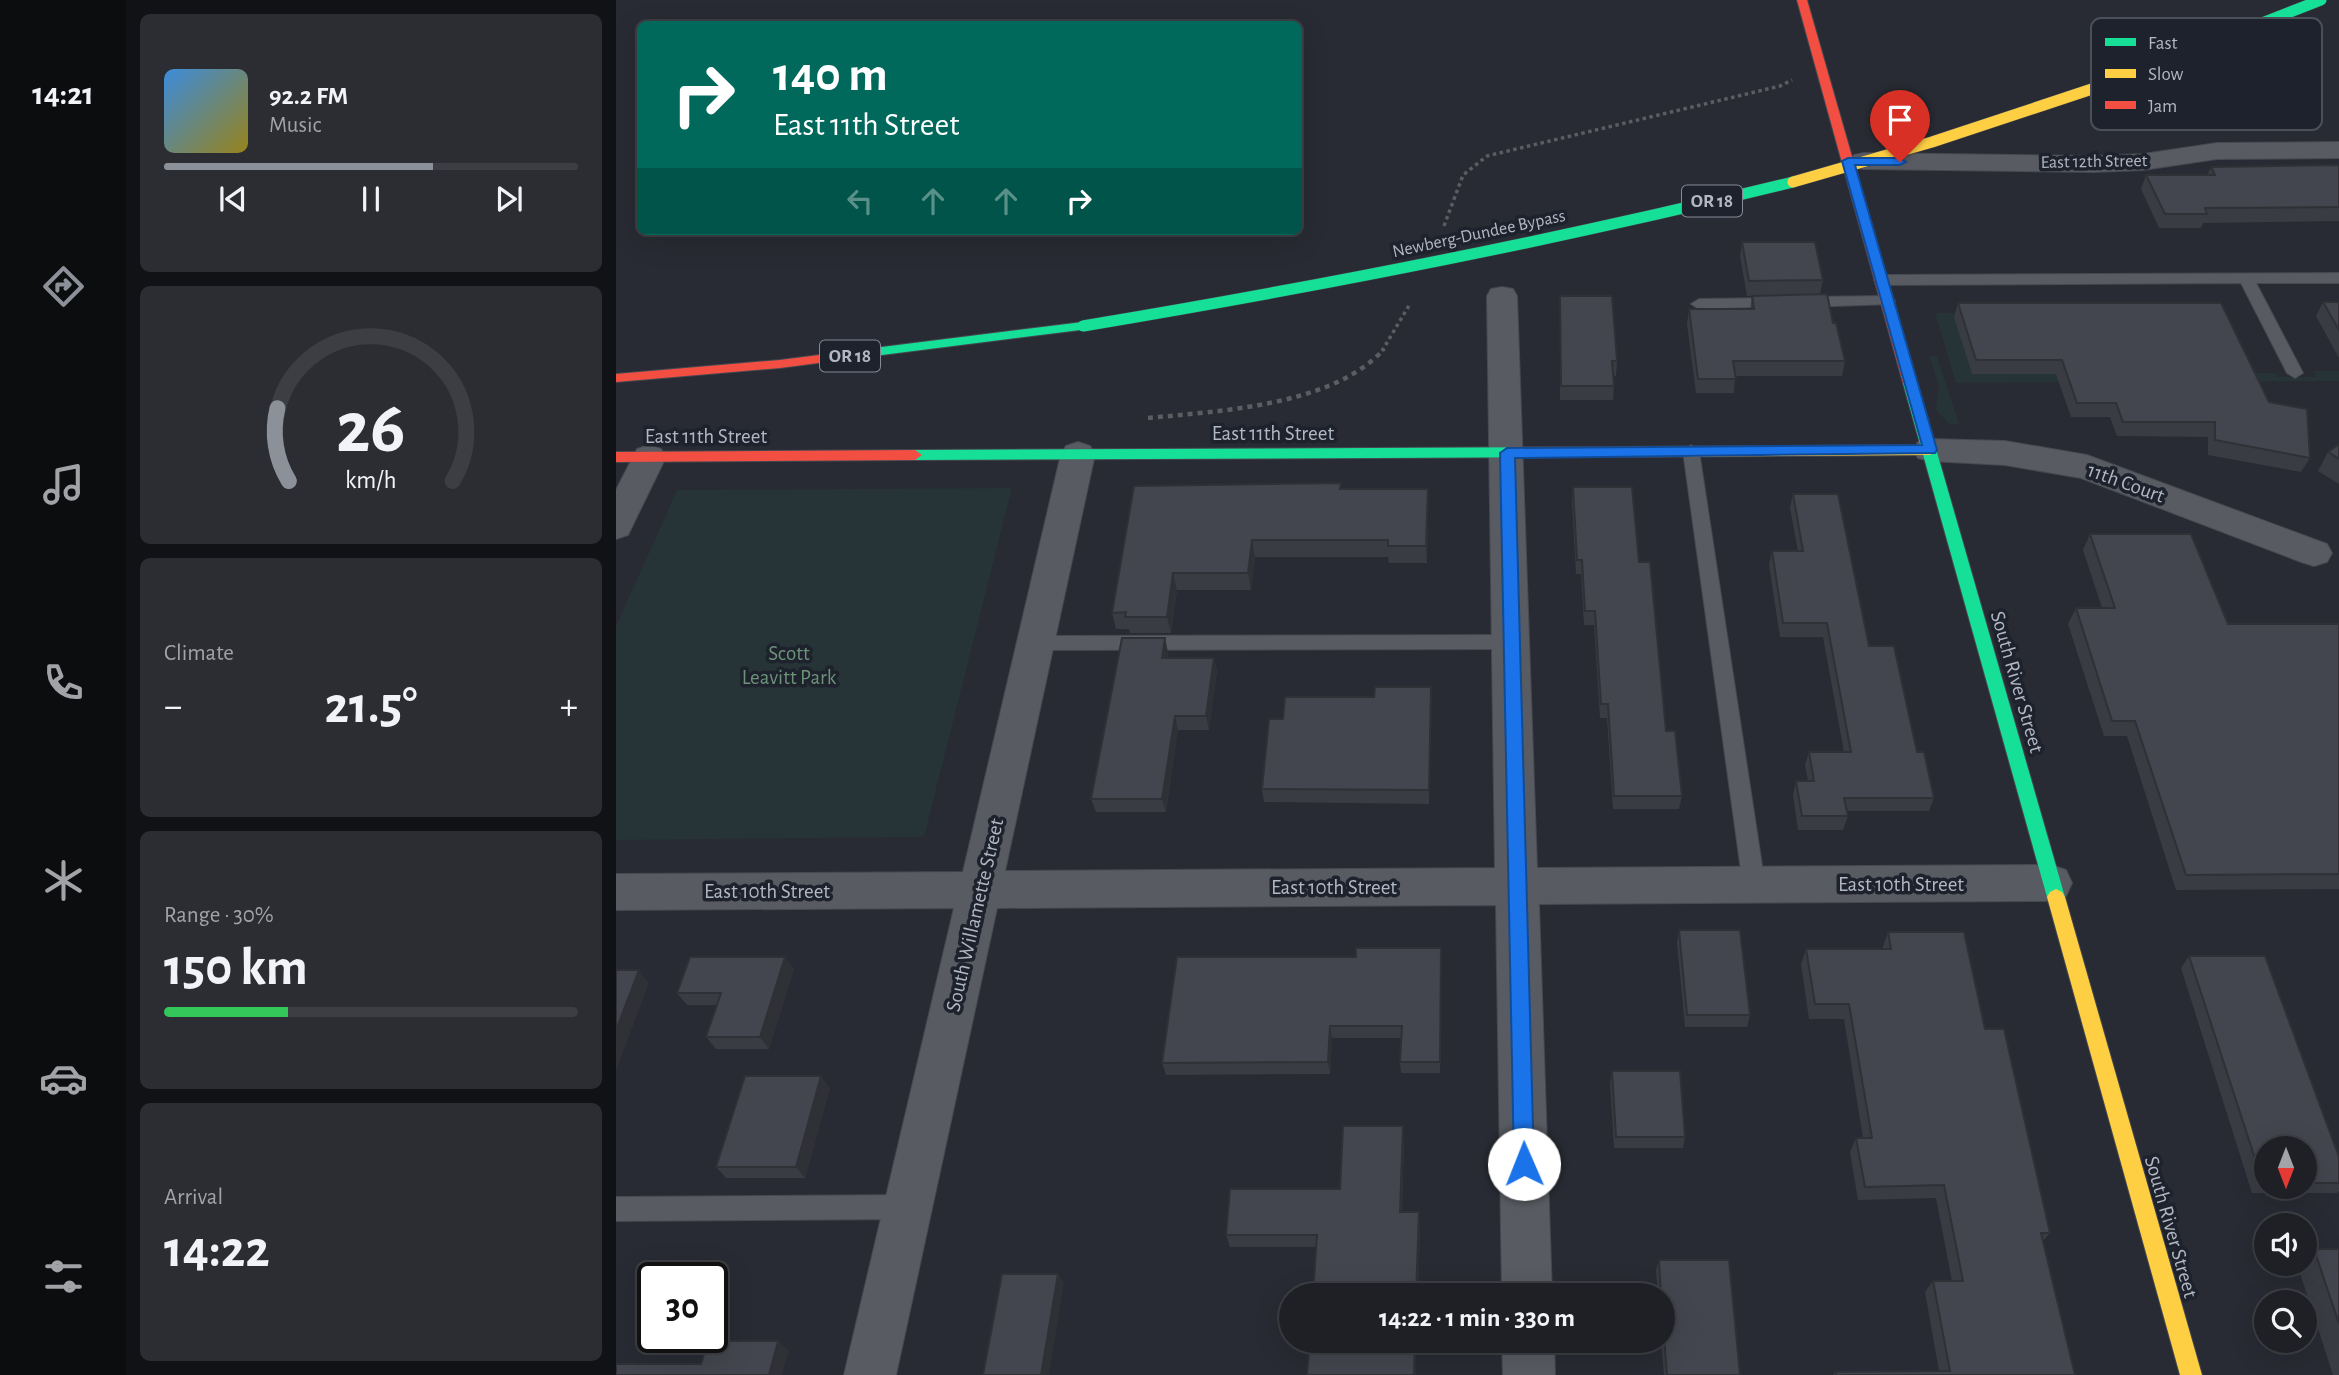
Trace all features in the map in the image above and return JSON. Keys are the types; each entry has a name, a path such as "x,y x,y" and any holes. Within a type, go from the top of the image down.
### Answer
{"main road":[{"name":"South River Street","path":"1802,0 2191,1375"},
{"name":"Newberg-Dundee Bypass","path":"2278,18 2321,0"},
{"name":"Newberg-Dundee Bypass","path":"616,378 819,359 1083,326 1417,267 1597,229 1874,159 2091,90"},
{"name":"East 11th Street","path":"633,457 1930,450"}],"street":[{"name":"East 12th Street","path":"1848,161 2094,164 2143,162 2217,151 2339,150"},
{"path":"1502,296 1527,1283"},
{"name":"11th Court","path":"1930,450 2006,453 2087,467 2314,553"},
{"name":"South Willamette Street","path":"870,1375 1078,454"},
{"path":"616,526 633,457"},
{"name":"East 10th Street","path":"616,892 2051,883"},
{"path":"1528,1353 1528,1375"}],"lane":[{"path":"2246,278 2295,373"},
{"path":"1882,280 2339,278"},
{"path":"1699,304 1888,301"},
{"path":"1691,451 1754,885"},
{"path":"1036,643 1512,642"},
{"path":"616,1209 908,1207"}],"green space":[{"path":"1980,312 2247,373 2275,373 2277,377 2316,377 2313,371 2339,371 2339,381 1956,383 1935,313"},
{"path":"1929,356 1937,356 1959,424 1949,424 1936,410 1939,386"},
{"name":"Scott Leavitt Park","path":"1012,488 924,837 616,840 616,626 677,490"}],"building":[{"path":"2339,165 2339,207 2205,208 2207,214 2165,214 2146,175 2215,175 2211,167"},
{"path":"1742,242 1815,242 1823,280 1749,281"},
{"path":"1827,294 1845,361 1733,361 1736,379 1698,379 1689,309 1754,309 1752,296"},
{"path":"1560,296 1612,296 1617,361 1612,361 1614,386 1561,386"},
{"path":"2323,302 2339,302 2339,330"},
{"path":"1958,303 2221,303 2269,402 2307,409 2310,458 2215,440 2215,422 2123,422 2116,403 2077,403 2062,360 1976,360"},
{"path":"2339,444 2339,459 2328,452"},
{"path":"1341,483 1340,489 1428,489 1426,546 1388,546 1388,540 1252,540 1248,573 1173,573 1167,617 1125,617 1126,612 1112,613 1134,486"},
{"path":"1573,487 1632,487 1639,562 1650,562 1666,731 1675,731 1682,796 1614,796 1608,704 1601,704 1595,611 1585,611 1582,560 1577,560"},
{"path":"1793,494 1838,494 1869,646 1894,646 1917,752 1924,752 1934,798 1844,798 1848,816 1802,816 1796,781 1814,781 1809,752 1851,752 1827,623 1783,623 1772,551 1803,551"},
{"path":"2090,534 2191,534 2228,624 2339,624 2339,874 2186,875 2135,721 2112,721 2076,608 2115,608"},
{"path":"1122,638 1165,638 1162,658 1214,658 1206,716 1175,716 1162,799 1091,799"},
{"path":"1375,687 1431,687 1429,790 1262,789 1269,719 1283,719 1285,697 1374,697"},
{"path":"1679,930 1740,930 1750,1015 1687,1015"},
{"path":"1888,932 1964,932 1985,1029 2004,1029 2050,1233 2041,1233 2075,1375 1836,1375 1835,1372 1950,1371 1933,1281 1963,1281 1944,1185 1865,1187 1856,1138 1872,1138 1849,1004 1815,1004 1806,949 1891,949"},
{"path":"1356,948 1441,948 1440,1062 1400,1062 1402,1026 1330,1026 1328,1062 1162,1063 1177,957 1356,957"},
{"path":"2189,956 2265,956 2339,1157 2339,1183 2317,1183 2317,1136 2254,1136 2254,1155"},
{"path":"690,957 785,957 760,1037 706,1037 721,993 677,993"},
{"path":"616,970 639,970 616,1030"},
{"path":"1612,1071 1680,1071 1685,1137 1616,1137"},
{"path":"745,1076 821,1076 796,1167 716,1167"},
{"path":"1343,1126 1403,1126 1400,1212 1419,1212 1416,1283 1314,1283 1317,1235 1226,1235 1230,1189 1340,1189"},
{"path":"2317,1249 2339,1249 2339,1324 2317,1258"},
{"path":"1659,1260 1729,1260 1740,1375 1667,1375 1665,1353 1675,1353 1675,1283 1660,1283"},
{"path":"1002,1274 1058,1274 1041,1375 983,1375"},
{"path":"728,1341 778,1341 769,1375 616,1375 616,1364 701,1364 704,1353 728,1353"},
{"path":"1309,1353 1415,1353 1414,1375 1307,1375"}],"traffic: fast":[{"path":"2275,18 2321,0"},
{"path":"1083,326 1440,262 1793,182"},
{"path":"866,353 1083,326"},
{"path":"1910,383 2056,897"},
{"path":"915,455 1605,452"}],"traffic: slow":[{"path":"1793,182 1932,142 2091,89"},
{"path":"1605,452 1930,450"},
{"path":"2056,897 2191,1375"}],"traffic: jam":[{"path":"1802,0 1910,383"},
{"path":"616,378 780,364 866,353"},
{"path":"616,457 915,455"}],"route":[{"path":"1524,1164 1507,453 1930,450 1848,161 1900,162"}]}
